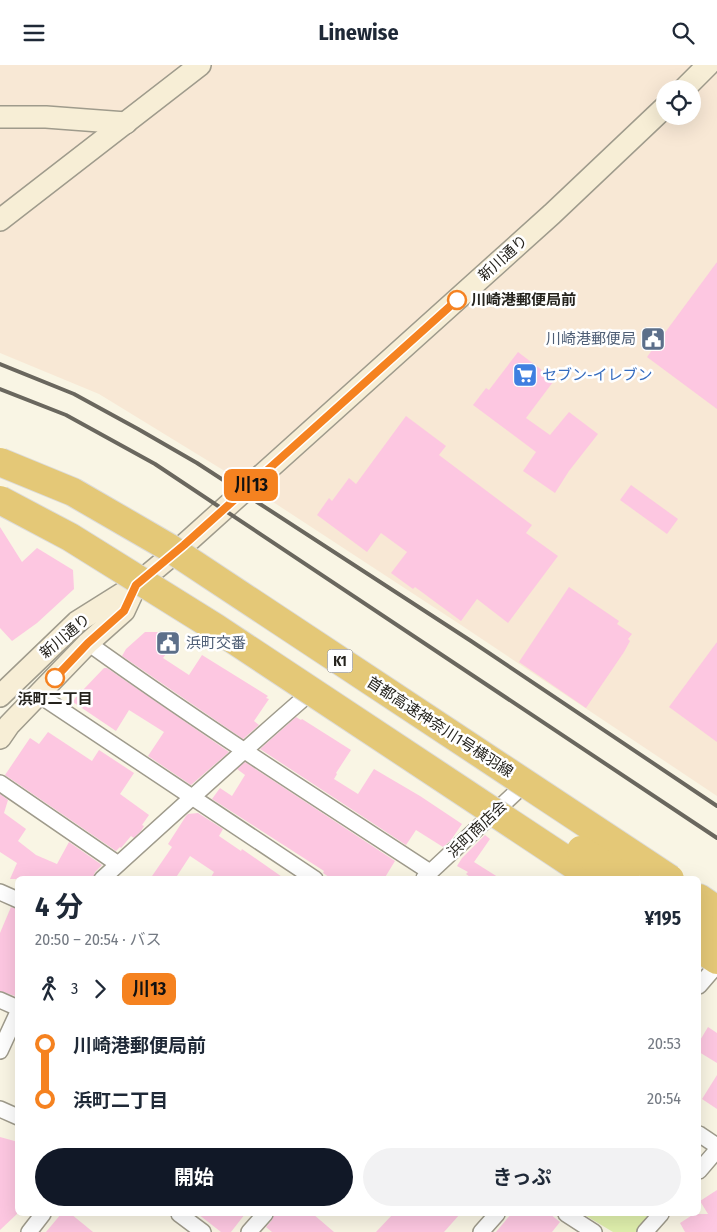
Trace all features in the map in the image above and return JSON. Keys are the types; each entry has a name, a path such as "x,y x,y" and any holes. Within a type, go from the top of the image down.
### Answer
{"highway":[{"name":"首都高速神奈川1号横羽線","path":"0,462 73,492 168,547 665,876"},
{"path":"0,500 70,537 216,628 590,876"},
{"path":"251,601 344,681 380,707 637,876"},
{"path":"216,628 282,659 621,876"},
{"path":"701,899 717,909"},
{"path":"701,915 717,925"},
{"path":"701,926 717,937"},
{"path":"701,949 717,960"}],"main road":[{"path":"0,220 200,65"},
{"path":"693,80 708,65"},
{"name":"新川通り","path":"0,696 77,622 136,585 184,545 545,221 656,116"},
{"path":"0,117 46,117 126,123"},
{"name":"新川通り","path":"0,738 9,725 88,643 124,611 136,585"}],"street":[{"path":"88,643 427,875"},
{"path":"39,695 311,876"},
{"path":"105,876 243,750 304,698"},
{"name":"浜町商店会","path":"427,875 530,779"},
{"path":"0,783 118,864"},
{"path":"0,892 15,899"},
{"path":"701,984 716,966"},
{"path":"0,1000 15,1007"},
{"path":"0,1051 15,1018"},
{"path":"0,1109 15,1116"},
{"path":"701,1135 717,1146"},
{"path":"701,1169 717,1150"},
{"path":"28,1232 41,1216"},
{"path":"182,1216 203,1232"},
{"path":"249,1232 263,1216"},
{"path":"481,1232 495,1216"},
{"path":"569,1216 594,1232"},
{"path":"645,1232 659,1216"}],"shaded area":[{"path":"0,65 717,65 717,796 241,481 99,394 0,353"}],"green space":[{"path":"586,1216 651,1216 636,1232 613,1232"}],"building":[{"path":"717,262 717,409 647,357"},
{"path":"518,352 547,374 546,376 553,382 526,418 550,435 569,412 598,434 569,471 555,493 523,471 536,452 473,405 486,388 489,390"},
{"path":"406,416 446,446 439,455 532,525 526,533 558,556 508,623 477,599 461,621 415,587 413,589 391,573 407,552 381,533 367,552 317,515 329,498 332,501 349,478 356,484"},
{"path":"631,485 678,519 667,534 620,500"},
{"path":"0,527 22,562 37,548 73,570 74,589 37,623 12,641 0,628"},
{"path":"569,587 619,621 617,624 632,634 628,639 630,641 624,652 586,708 519,662"},
{"path":"145,632 167,632 177,639 163,658 189,675 202,655 268,696 266,698 269,699 254,721 259,725 243,739 122,656 126,649"},
{"path":"717,642 717,742 669,707"},
{"path":"104,668 107,668 229,752 191,785 148,756 164,732 129,710 116,731 73,702 81,689 83,690"},
{"path":"296,717 351,750 334,779 358,794 374,769 462,824 451,840 443,847 416,830 406,845 260,749"},
{"path":"48,732 92,761 99,750 134,773 120,794 149,815 142,825 144,826 141,831 134,838 131,836 116,851 5,775 30,738 39,744"},
{"path":"245,762 395,861 386,876 328,876 323,873 324,871 212,799 220,788 232,796 245,775 237,769"},
{"path":"0,794 8,800 4,813 26,829 18,841 36,855 57,864 69,842 102,865 94,876 15,876 15,879 10,879 17,863 0,852"},
{"path":"198,813 223,829 219,836 241,851 242,849 281,876 212,876 214,872 190,856 177,876 152,876 172,847 168,844 188,814"},
{"path":"485,835 490,839 474,862 496,876 469,876 466,874 468,872 457,866 462,858"},
{"path":"11,907 15,908 15,996 0,991 0,933"},
{"path":"708,1027 717,1033 717,1063 701,1053 701,1039"},
{"path":"717,1075 717,1109 702,1099"},
{"path":"0,1137 15,1141 15,1216 0,1230"},
{"path":"717,1190 717,1232 685,1232 680,1223 691,1216 708,1214 701,1200"},
{"path":"59,1216 73,1216 93,1232 46,1232"},
{"path":"201,1216 243,1216 231,1232 221,1232"},
{"path":"273,1216 315,1216 334,1232 272,1232 266,1227"},
{"path":"391,1216 458,1216 444,1232 376,1232"},
{"path":"509,1216 552,1216 560,1222 552,1232 496,1232"}],"railway":[{"path":"0,364 74,394 197,463 471,641 717,806"},
{"path":"0,389 66,415 155,464 717,838"}],"bus line":[{"name":"川13","path":"55,678 88,643 124,611 136,585 184,545 457,300"}],"place":[{"name":"川崎港郵便局前","path":"457,300"},
{"name":"川崎港郵便局","path":"653,339"},
{"name":"セブン-イレブン","path":"525,375"},
{"name":"浜町交番","path":"168,643"},
{"name":"浜町二丁目","path":"55,678"}]}
